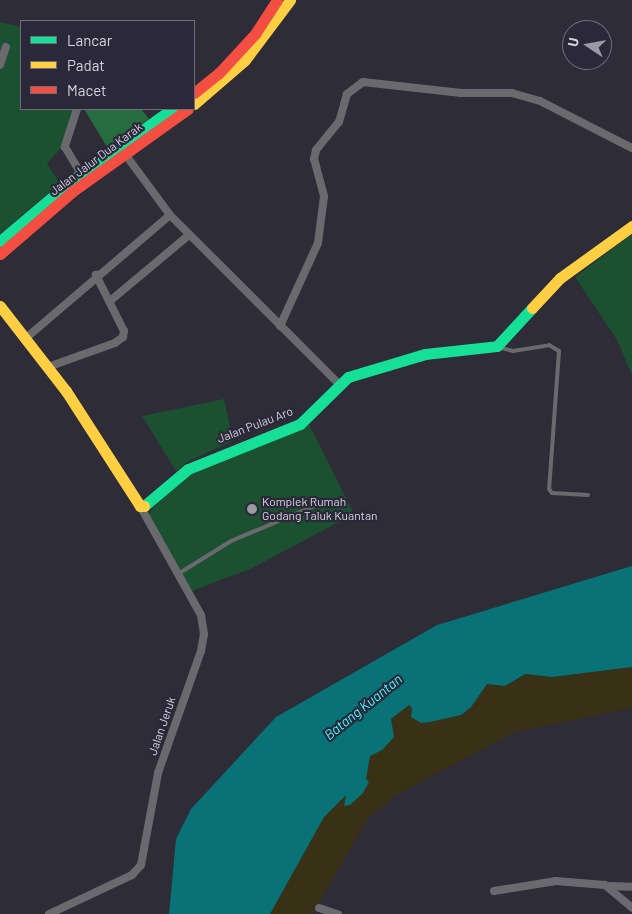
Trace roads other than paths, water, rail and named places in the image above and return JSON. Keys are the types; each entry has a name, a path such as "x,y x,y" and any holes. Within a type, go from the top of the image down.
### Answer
{"street":[{"path":"195,92 219,73 255,34 278,0"},
{"path":"195,103 245,60 290,0"},
{"path":"0,66 6,47"},
{"path":"280,326 318,243 324,196 314,159 316,150 339,122 347,94 356,86 369,82 461,93 512,93 548,104 632,148"},
{"path":"77,110 66,147 81,174"},
{"name":"Jalan Jalur Dua Karak","path":"0,241 81,174 171,110"},
{"name":"Jalan Jalur Dua Karak","path":"0,254 73,191 187,110"},
{"path":"124,154 170,215 339,384"},
{"path":"26,338 96,275 170,215"},
{"path":"497,346 560,278 632,226"},
{"path":"110,301 189,235"},
{"path":"48,367 120,341 124,331 96,275"},
{"path":"0,306 48,367 140,506"},
{"name":"Jalan Pulau Aro","path":"140,506 153,504 188,469 212,457 300,424 339,384 365,370 425,354 497,346"},
{"name":"Jalan Jeruk","path":"49,914 132,874 141,865 158,773 170,732 201,651 204,634 201,615 140,506"},
{"path":"494,891 556,881 632,887"},
{"path":"609,886 632,908"},
{"path":"319,908 338,914"}],"lane":[{"path":"497,346 513,352 549,346 559,351 548,489 552,493 588,495"},
{"path":"178,574 231,541 322,503"}],"water":[{"name":"Batang Kuantan","path":"632,566 632,667 552,677 525,674 505,686 487,684 471,707 461,715 430,722 421,723 411,717 412,708 409,705 391,719 394,737 382,750 370,756 366,779 369,782 363,793 350,805 344,806 346,795 324,817 270,914 169,914 176,839 191,809 276,717 437,625"}],"place":[{"name":"Komplek Rumah Godang Taluk Kuantan","path":"252,509"}]}
